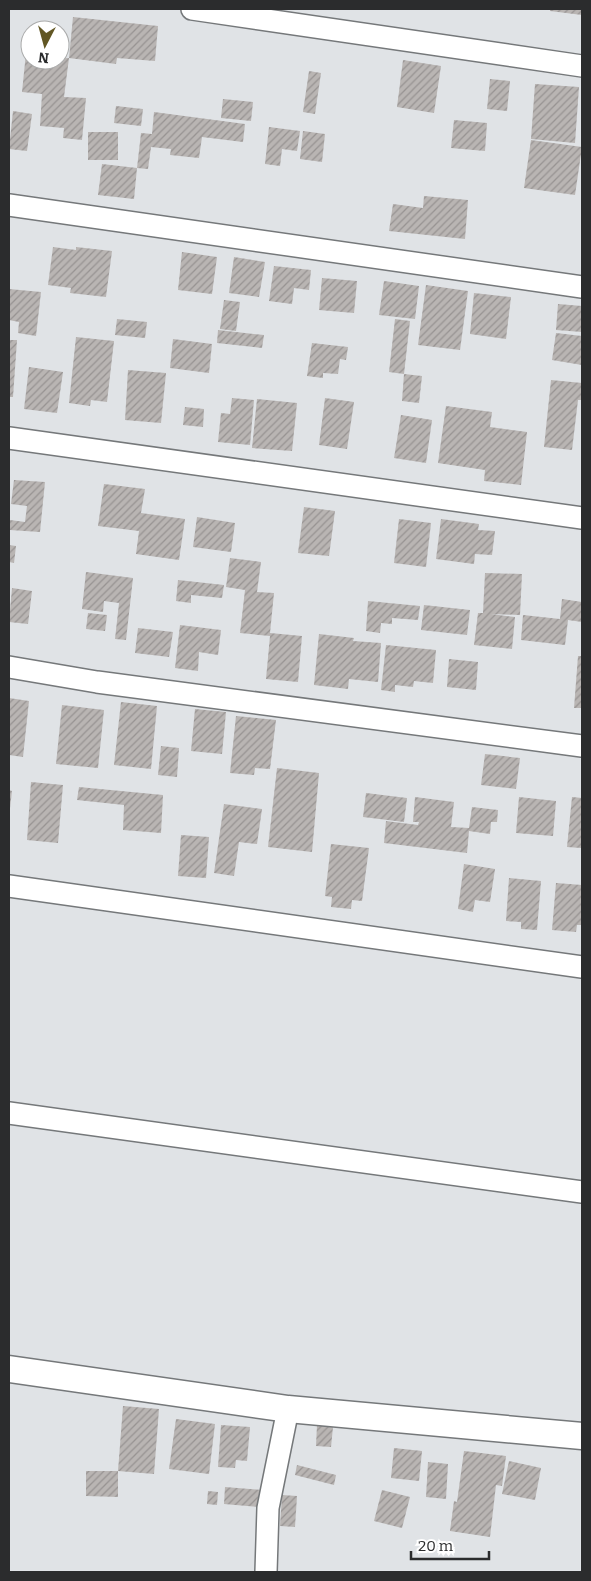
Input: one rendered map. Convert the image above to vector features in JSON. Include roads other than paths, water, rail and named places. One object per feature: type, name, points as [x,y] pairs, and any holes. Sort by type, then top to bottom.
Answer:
[{"type":"street","points":[[192,9],[582,66]]},
{"type":"street","points":[[9,205],[582,287]]},
{"type":"street","points":[[9,438],[582,518]]},
{"type":"street","points":[[9,667],[97,682],[582,746]]},
{"type":"street","points":[[9,886],[582,968]]},
{"type":"street","points":[[9,1113],[582,1192]]},
{"type":"street","points":[[9,1369],[288,1409],[582,1436]]},
{"type":"street","points":[[266,1572],[268,1508],[288,1409]]}]
